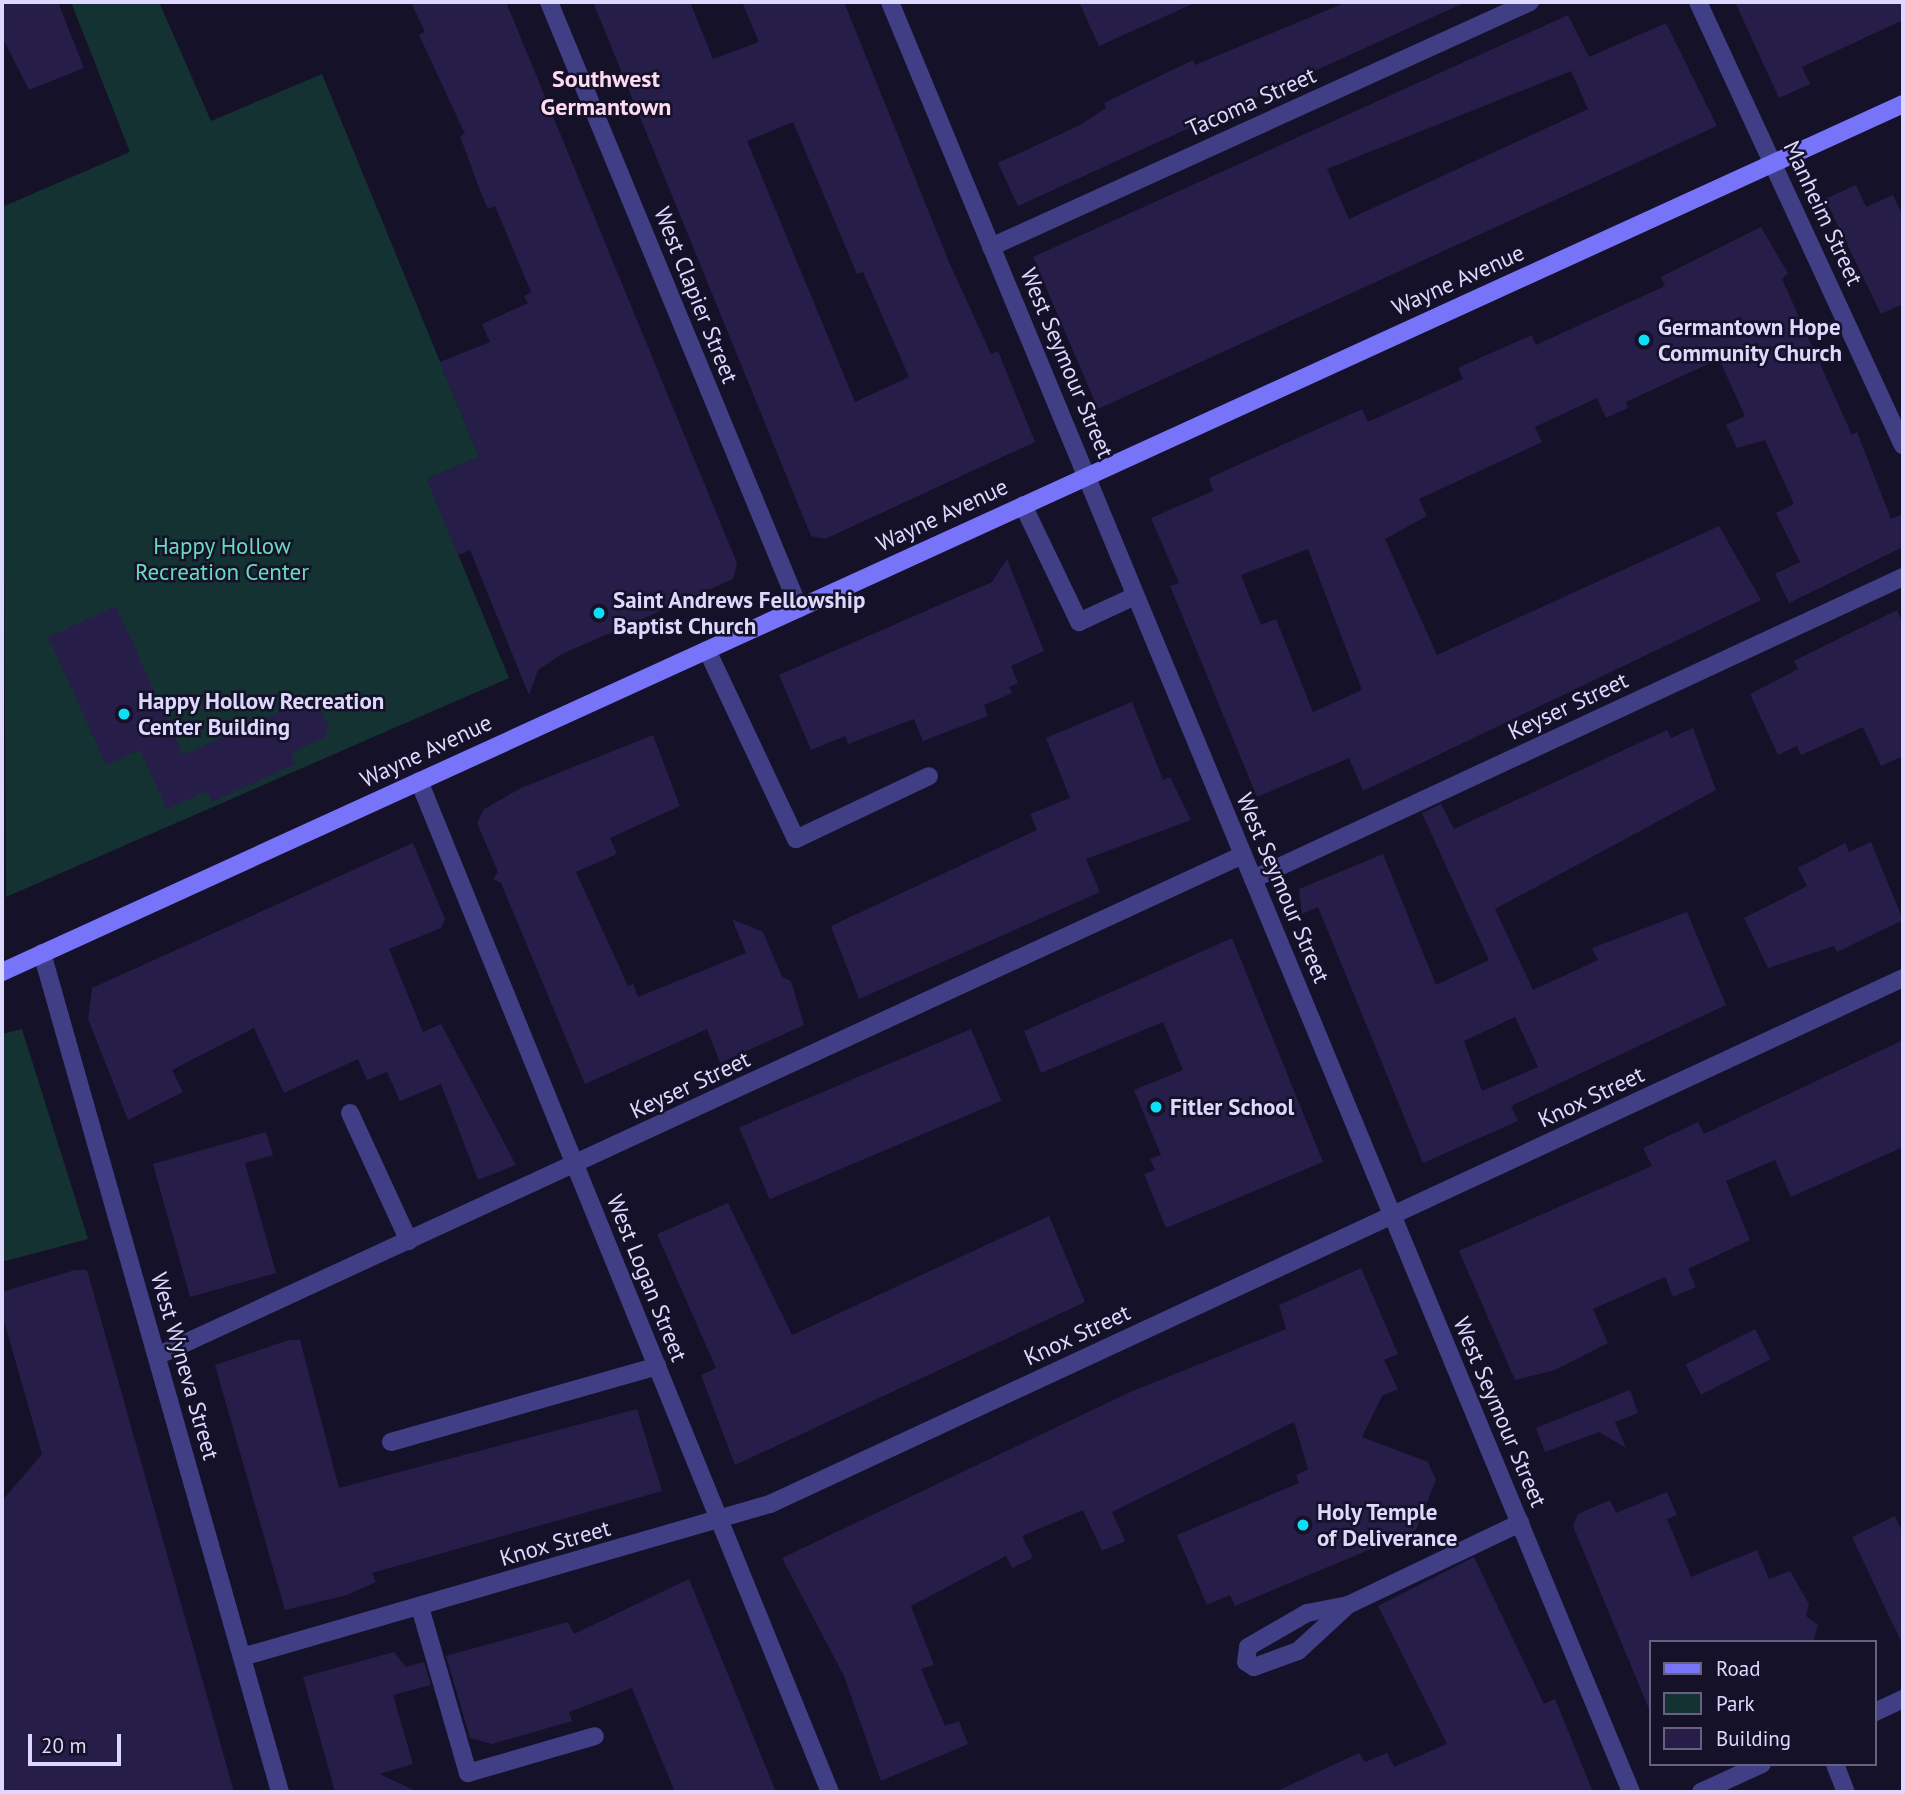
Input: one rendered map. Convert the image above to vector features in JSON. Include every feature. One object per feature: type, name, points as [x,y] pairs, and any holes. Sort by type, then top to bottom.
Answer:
[{"type":"main road","name":"Wayne Avenue","points":[[2,971],[1903,104]]},
{"type":"street","name":"West Clapier Street","points":[[549,2],[799,607]]},
{"type":"street","name":"West Seymour Street","points":[[890,2],[1631,1792]]},
{"type":"street","name":"Tacoma Street","points":[[992,247],[1530,2]]},
{"type":"street","name":"Manheim Street","points":[[1698,2],[1903,445]]},
{"type":"street","points":[[1023,505],[1079,622],[1135,596]]},
{"type":"street","name":"Keyser Street","points":[[1253,879],[1903,577]]},
{"type":"street","points":[[707,650],[796,839],[929,776]]},
{"type":"street","name":"West Logan Street","points":[[419,782],[830,1792]]},
{"type":"street","name":"Keyser Street","points":[[157,1356],[576,1166],[1243,855]]},
{"type":"street","name":"West Wyneva Street","points":[[42,953],[280,1792]]},
{"type":"street","name":"Knox Street","points":[[242,1657],[719,1522],[1392,1216],[1903,978]]},
{"type":"street","points":[[351,1113],[409,1241]]},
{"type":"street","points":[[391,1442],[657,1366]]},
{"type":"street","points":[[1348,1605],[1298,1651],[1254,1667],[1246,1662],[1248,1647],[1262,1636],[1307,1613],[1348,1605],[1520,1523]]},
{"type":"street","points":[[420,1607],[468,1773],[595,1736]]},
{"type":"street","points":[[1877,1711],[1903,1699]]},
{"type":"street","points":[[1701,1792],[1758,1766]]},
{"type":"street","points":[[1836,1766],[1846,1792]]},
{"type":"green space","name":"Happy Hollow Recreation Center","points":[[71,2],[159,2],[211,121],[322,74],[479,457],[427,479],[509,678],[6,897],[2,207],[130,152]]},
{"type":"green space","points":[[22,1029],[88,1239],[2,1262],[2,1034]]},
{"type":"building","points":[[2,2],[58,2],[84,68],[29,90],[2,37]]},
{"type":"building","points":[[411,2],[506,2],[737,563],[733,579],[562,654],[538,670],[529,695],[470,550],[458,555],[427,479],[479,457],[440,362],[490,342],[482,324],[528,303],[524,296],[531,292],[495,206],[488,209],[481,193],[460,136],[465,134],[419,35],[425,32]]},
{"type":"building","points":[[593,2],[690,2],[713,59],[759,42],[742,2],[844,2],[949,262],[991,354],[998,351],[1035,442],[825,539],[811,536]],"holes":[[[793,122],[857,274],[863,272],[909,377],[855,402],[747,141]]]},
{"type":"building","points":[[1079,2],[1197,2],[1099,46]]},
{"type":"building","points":[[1347,2],[1466,2],[1018,206],[998,163],[1080,125],[1106,108],[1104,103],[1193,60],[1195,65]]},
{"type":"building","points":[[1735,2],[1903,2],[1903,20],[1802,67],[1810,84],[1779,98]]},
{"type":"building","points":[[1568,15],[1589,57],[1666,23],[1717,126],[1098,409],[1033,257]],"holes":[[[1571,71],[1588,109],[1349,219],[1327,169]]]},
{"type":"building","points":[[1856,185],[1866,207],[1893,195],[1903,217],[1903,304],[1881,314],[1825,199]]},
{"type":"building","points":[[1761,227],[1788,273],[1782,279],[1852,435],[1857,432],[1891,519],[1903,514],[1903,547],[1789,603],[1775,574],[1800,562],[1776,513],[1794,504],[1765,440],[1737,448],[1726,425],[1745,416],[1719,359],[1626,402],[1628,408],[1606,418],[1597,398],[1535,427],[1542,442],[1419,499],[1427,516],[1385,539],[1437,655],[1719,526],[1761,600],[1363,791],[1349,758],[1257,797],[1170,586],[1179,583],[1151,518],[1213,491],[1209,478],[1362,409],[1368,422],[1463,379],[1458,368],[1484,356],[1532,335],[1536,345],[1665,286],[1661,277]],"holes":[[[1308,549],[1362,690],[1313,712],[1276,619],[1261,625],[1241,575]]]},
{"type":"building","points":[[1007,559],[1044,651],[1011,666],[1018,683],[1009,687],[1012,693],[984,705],[988,716],[923,741],[914,719],[848,744],[845,736],[811,750],[779,675],[992,582]]},
{"type":"building","name":"Happy Hollow Recreation Center Building","points":[[116,606],[183,755],[314,696],[329,727],[325,737],[291,753],[296,764],[212,802],[207,791],[167,809],[140,750],[106,765],[48,637]]},
{"type":"building","points":[[1897,610],[1903,623],[1903,756],[1881,766],[1863,727],[1801,755],[1797,746],[1778,755],[1750,694],[1798,669],[1794,661]]},
{"type":"building","points":[[1132,702],[1163,780],[1170,777],[1191,820],[1086,859],[1100,892],[859,999],[831,926],[1037,830],[1030,814],[1070,798],[1046,738]]},
{"type":"building","points":[[1693,728],[1716,790],[1495,909],[1533,990],[1598,960],[1592,948],[1687,912],[1726,1005],[1511,1106],[1518,1121],[1423,1163],[1318,907],[1302,914],[1299,889],[1383,854],[1436,985],[1489,960],[1422,813],[1441,804],[1454,829],[1667,730],[1671,738]],"holes":[[[1515,1017],[1538,1067],[1482,1091],[1464,1041]]]},
{"type":"building","points":[[653,735],[680,806],[610,838],[617,854],[576,872],[628,986],[633,984],[638,997],[746,953],[732,919],[763,932],[782,977],[791,981],[804,1025],[720,1063],[707,1029],[585,1084],[501,883],[493,879],[498,872],[477,823],[484,809],[521,788]]},
{"type":"building","points":[[1871,842],[1903,920],[1837,952],[1834,946],[1768,968],[1744,918],[1807,886],[1798,868],[1845,843],[1849,852]]},
{"type":"building","points":[[413,843],[445,919],[441,928],[389,949],[423,1032],[441,1024],[516,1165],[478,1180],[441,1084],[400,1101],[387,1072],[367,1080],[358,1059],[284,1093],[254,1028],[172,1070],[183,1092],[128,1120],[88,1019],[92,988]]},
{"type":"building","points":[[1232,938],[1323,1162],[1166,1228],[1144,1174],[1155,1170],[1150,1159],[1161,1155],[1134,1090],[1183,1070],[1163,1022],[1041,1073],[1024,1031]]},
{"type":"building","points":[[971,1029],[1001,1101],[770,1199],[739,1127]]},
{"type":"building","points":[[1903,1040],[1903,1147],[1791,1197],[1775,1160],[1726,1181],[1750,1240],[1688,1269],[1696,1287],[1673,1297],[1665,1277],[1593,1309],[1608,1343],[1555,1370],[1515,1380],[1459,1251],[1652,1166],[1643,1148],[1698,1122],[1704,1134]]},
{"type":"building","points":[[266,1132],[273,1155],[245,1163],[276,1273],[190,1297],[153,1164]]},
{"type":"building","points":[[728,1203],[792,1335],[1049,1216],[1085,1302],[735,1465],[701,1375],[716,1368],[657,1234]]},
{"type":"building","points":[[1361,1268],[1398,1354],[1384,1360],[1398,1389],[1382,1396],[1362,1437],[1428,1462],[1436,1480],[1416,1530],[1235,1606],[1230,1595],[1207,1605],[1177,1535],[1299,1483],[1296,1475],[1308,1469],[1294,1422],[1112,1512],[1125,1541],[1102,1551],[1083,1510],[1022,1536],[1033,1558],[1012,1568],[1006,1556],[911,1606],[934,1665],[921,1669],[945,1726],[959,1721],[968,1744],[881,1781],[844,1676],[782,1558],[1128,1393],[1286,1329],[1279,1305]]},
{"type":"building","points":[[75,1270],[87,1270],[234,1792],[2,1792],[2,1501],[42,1454],[2,1314],[2,1292]]},
{"type":"building","points":[[1755,1329],[1770,1359],[1701,1395],[1686,1364]]},
{"type":"building","points":[[289,1340],[300,1340],[339,1488],[637,1409],[662,1491],[372,1573],[376,1582],[347,1595],[285,1610],[215,1365]]},
{"type":"building","points":[[1630,1390],[1638,1413],[1615,1422],[1626,1448],[1599,1432],[1545,1452],[1536,1428]]},
{"type":"building","points":[[1667,1492],[1677,1515],[1667,1519],[1691,1577],[1757,1550],[1769,1579],[1790,1571],[1809,1604],[1806,1616],[1818,1625],[1814,1640],[1650,1640],[1649,1709],[1573,1526],[1578,1514],[1610,1500],[1616,1513]]},
{"type":"building","points":[[1895,1516],[1903,1534],[1903,1646],[1852,1537]]},
{"type":"building","points":[[1474,1557],[1544,1704],[1555,1699],[1593,1792],[1275,1792],[1359,1753],[1365,1762],[1387,1753],[1394,1767],[1447,1744],[1378,1606]]},
{"type":"building","points":[[689,1579],[776,1792],[675,1792],[632,1688],[569,1712],[572,1721],[492,1744],[470,1738],[446,1656],[568,1622],[574,1634]]},
{"type":"building","points":[[394,1652],[406,1667],[424,1662],[431,1685],[393,1695],[413,1764],[379,1774],[418,1792],[335,1792],[303,1677]]},
{"type":"place","name":"Germantown Hope Community Church","points":[[1644,340]]},
{"type":"place","name":"Saint Andrews Fellowship Baptist Church","points":[[599,613]]},
{"type":"place","name":"Happy Hollow Recreation Center Building","points":[[124,714]]},
{"type":"place","name":"Fitler School","points":[[1156,1107]]},
{"type":"place","name":"Holy Temple of Deliverance","points":[[1303,1525]]},
{"type":"district","name":"Southwest Germantown","points":[[606,93]]}]
